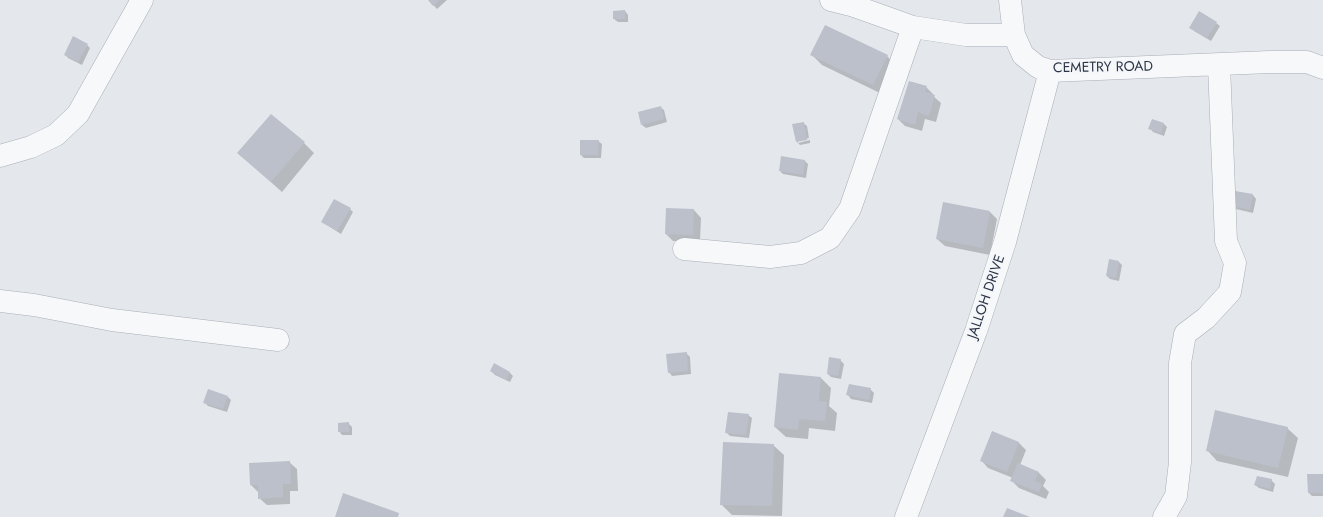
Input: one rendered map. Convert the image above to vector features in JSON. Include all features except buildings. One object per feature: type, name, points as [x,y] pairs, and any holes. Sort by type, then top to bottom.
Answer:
[{"type":"street","points":[[0,156],[31,147],[56,135],[78,114],[142,0]]},
{"type":"street","points":[[831,0],[851,5],[913,27],[966,35],[1014,35]]},
{"type":"street","name":"CEMETRY ROAD","points":[[1010,0],[1014,35],[1023,55],[1038,67],[1050,71],[1270,62],[1307,62],[1323,68]]},
{"type":"street","points":[[684,248],[770,257],[801,253],[830,238],[850,209],[913,27]]},
{"type":"street","points":[[1164,517],[1176,496],[1180,462],[1180,363],[1185,334],[1206,318],[1230,292],[1235,263],[1226,241],[1218,65]]},
{"type":"street","name":"JALLOH DRIVE","points":[[906,517],[976,331],[1005,242],[1050,71]]},
{"type":"street","points":[[0,301],[34,305],[112,320],[278,340]]}]
